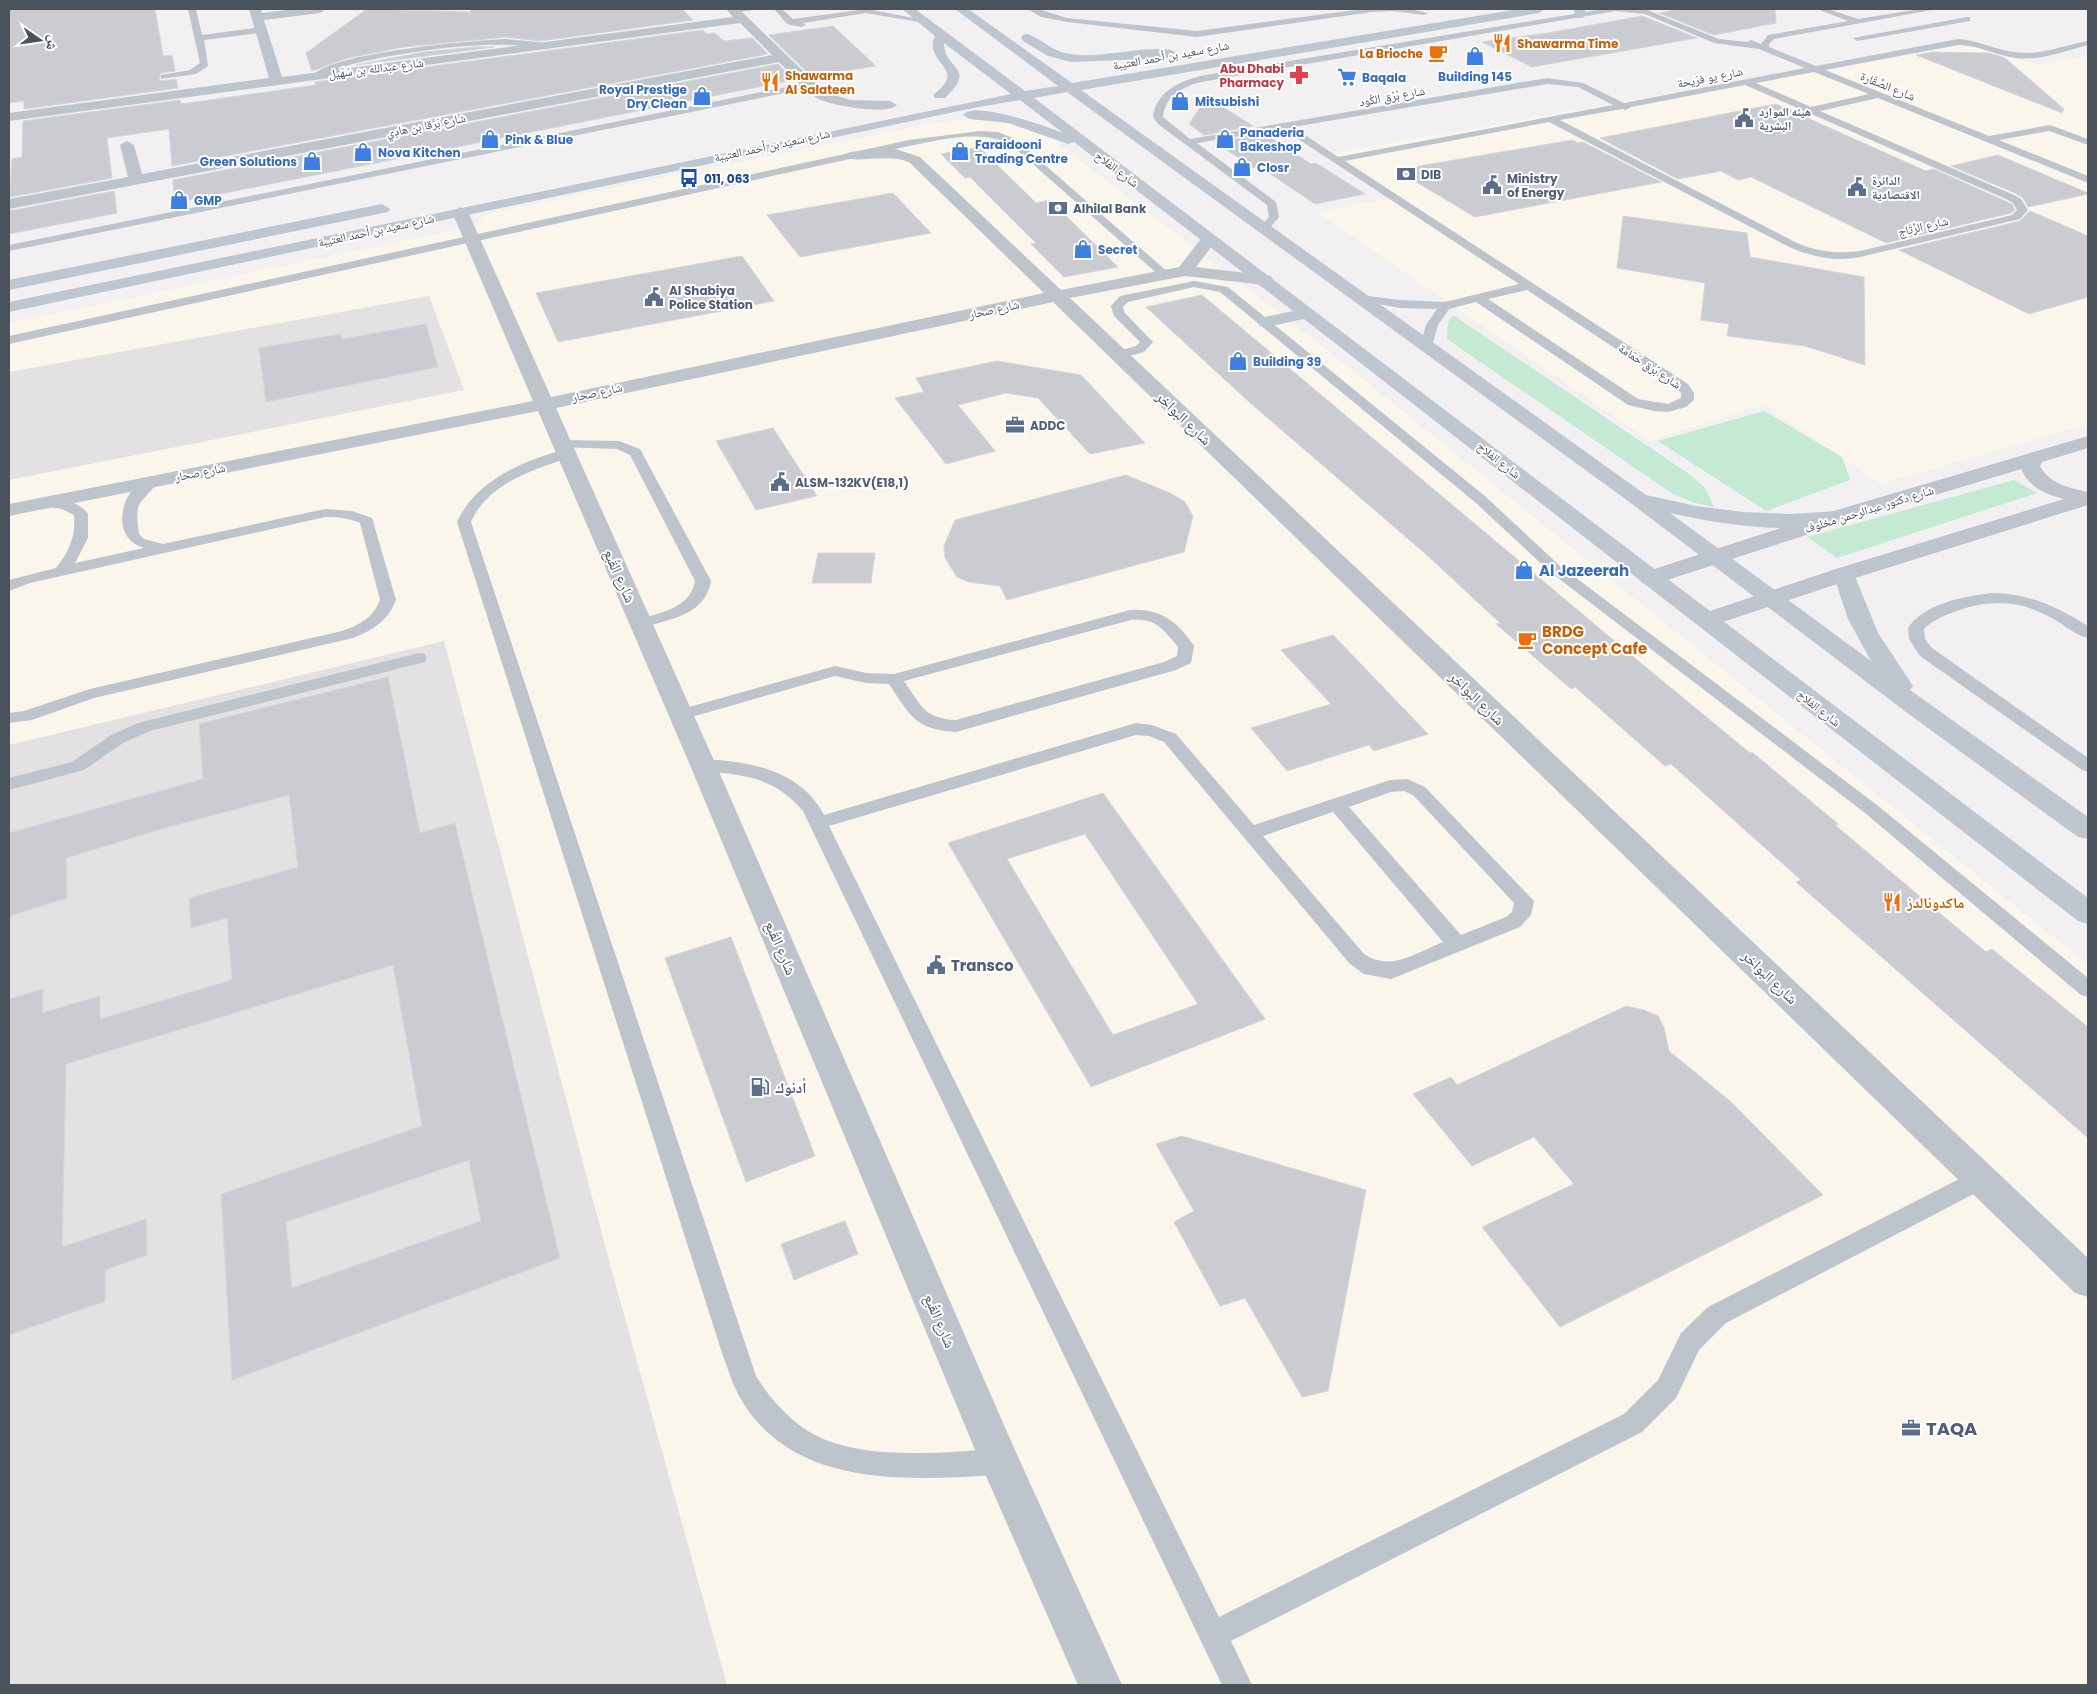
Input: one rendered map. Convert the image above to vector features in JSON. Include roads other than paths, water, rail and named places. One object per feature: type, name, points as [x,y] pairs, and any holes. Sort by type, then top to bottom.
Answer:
[{"type":"main road","name":"شارع الفلاح","points":[[908,9],[1265,280],[2088,913]]},
{"type":"main road","points":[[961,9],[1635,497],[1919,709],[2088,830]]},
{"type":"main road","name":"شارع سعيد بن أحمد العتيبة","points":[[9,308],[867,125],[1022,95],[1539,9]]},
{"type":"main road","points":[[1326,29],[1429,13]]},
{"type":"main road","name":"شارع سعيد بن أحمد العتيبة","points":[[988,27],[1017,34],[1032,40],[1051,53],[1068,57],[1100,58],[1144,53],[1177,53],[988,86]]},
{"type":"main road","points":[[940,95],[951,86],[955,77],[953,69],[937,50],[938,39],[942,35]]},
{"type":"main road","points":[[1119,94],[1129,81],[1137,76]]},
{"type":"main road","points":[[924,98],[963,90]]},
{"type":"main road","name":"شارع سعيد بن أحمد العتيبة","points":[[841,115],[907,102]]},
{"type":"main road","points":[[1122,109],[1136,124],[1136,136]]},
{"type":"main road","points":[[867,125],[899,126],[961,116],[993,116],[1017,121],[1055,137],[1083,143]]},
{"type":"main road","name":"شارع سعيد بن أحمد العتيبة","points":[[9,285],[400,205]]},
{"type":"main road","points":[[1266,322],[1307,313]]},
{"type":"main road","points":[[1635,497],[1682,510],[1731,518],[1787,521],[1838,517]]},
{"type":"main road","points":[[1844,574],[1852,601],[1878,653],[1919,709]]},
{"type":"street","points":[[276,80],[256,13],[320,9]]},
{"type":"street","points":[[737,13],[820,95],[832,100],[869,106],[890,105]]},
{"type":"street","name":"شارع عبدالله بن سُهَيل","points":[[9,117],[276,80],[548,46],[737,13]]},
{"type":"street","name":"شارع بَرقا بن هادِي","points":[[9,204],[783,57]]},
{"type":"street","points":[[127,145],[136,180]]},
{"type":"street","name":"شارع البواخر","points":[[850,156],[890,152],[911,157],[2088,1281]]},
{"type":"street","name":"شارع القُبع","points":[[460,212],[703,765],[1000,1462],[1100,1685]]},
{"type":"street","points":[[1185,271],[1210,238]]},
{"type":"street","name":"شارع صحار","points":[[9,510],[545,404],[1056,296],[1185,271],[1265,280]]},
{"type":"street","name":"شارع دكتور عبدالرحمن مخلوف","points":[[1650,578],[1838,517],[2088,442]]},
{"type":"street","points":[[2036,457],[2031,461],[2030,466],[2037,479],[2057,490],[2088,498]]},
{"type":"street","points":[[1706,620],[1844,574],[2088,498]]},
{"type":"lane","points":[[164,77],[193,72],[205,64],[192,9]]},
{"type":"lane","points":[[737,13],[754,9]]},
{"type":"lane","points":[[778,9],[790,22],[804,24]]},
{"type":"lane","points":[[815,9],[824,16]]},
{"type":"lane","points":[[1032,9],[1044,15],[1067,20],[1197,34],[1371,9],[1429,13]]},
{"type":"lane","points":[[1263,229],[1274,217],[1272,204],[1167,128],[1158,117],[1160,105],[1181,84],[1579,12],[1616,9],[1640,10],[1717,42],[1764,48],[1771,37],[1933,9]]},
{"type":"lane","points":[[1822,9],[1858,22]]},
{"type":"lane","points":[[790,22],[863,12],[925,21]]},
{"type":"lane","points":[[1857,38],[1968,21],[1868,43]]},
{"type":"lane","points":[[199,38],[261,30]]},
{"type":"lane","name":"شارع الصَّقّارة","points":[[1725,32],[2088,180]]},
{"type":"lane","name":"شارع يو فرَيحة","points":[[1336,160],[1958,42],[1978,44],[2006,53],[2023,55],[2088,44]]},
{"type":"lane","name":"شارع بُرْق الكُود","points":[[1188,142],[1547,82],[1580,86],[1626,106]]},
{"type":"lane","name":"شارع الرِّتَاج","points":[[1552,120],[1793,245],[1814,253],[1839,256],[1860,254],[2016,216],[2023,210],[2017,201],[2010,197],[1748,83]]},
{"type":"lane","points":[[9,248],[811,85]]},
{"type":"lane","points":[[1811,110],[1878,95]]},
{"type":"lane","name":"شارع بُرق حَمَامة","points":[[1285,126],[1683,387],[1688,393],[1687,400],[1682,404],[1659,408],[1633,402],[1478,298]]},
{"type":"lane","points":[[1989,139],[2050,128],[2088,142]]},
{"type":"lane","points":[[9,340],[850,156],[968,132],[990,132],[1007,137],[1165,275]]},
{"type":"lane","points":[[1118,355],[1140,349],[1146,342],[1116,310],[1119,302],[1130,297],[1194,284],[1224,289],[1481,500],[1554,568],[1863,803],[2088,989]]},
{"type":"lane","points":[[1356,296],[1400,304],[1445,306],[1527,286]]},
{"type":"lane","points":[[1426,346],[1432,325],[1445,306]]},
{"type":"lane","points":[[641,623],[681,610],[692,604],[703,589],[703,581],[634,452],[619,445],[565,449],[492,486],[468,509],[464,522],[731,1343],[747,1384],[767,1412],[793,1436],[825,1453],[861,1463],[899,1466],[1000,1462]]},
{"type":"lane","points":[[151,482],[142,490],[130,506],[132,535],[139,542],[164,549]]},
{"type":"lane","points":[[48,503],[64,504],[75,508],[81,514],[82,536],[80,544],[72,558],[61,571]]},
{"type":"lane","points":[[9,586],[25,579],[325,513],[357,515],[367,522],[371,530],[388,600],[386,610],[377,620],[347,635],[90,694],[26,716],[9,718]]},
{"type":"lane","points":[[2088,633],[2048,609],[2032,602],[1997,596],[1982,597],[1952,607],[1923,619],[1916,628],[1917,639],[1926,652],[2088,766]]},
{"type":"lane","points":[[681,715],[835,671],[866,678],[894,679],[1130,614],[1148,613],[1162,618],[1186,646],[1186,659],[1170,666],[956,726],[936,725],[919,715],[894,679]]},
{"type":"lane","points":[[9,784],[78,766],[93,758],[117,739],[144,727],[420,658]]},
{"type":"lane","points":[[818,823],[1136,729],[1152,731],[1170,738],[1251,834],[1357,959],[1372,969],[1391,971],[1513,922],[1522,915],[1524,901],[1420,791],[1407,785],[1390,786],[1251,834]]},
{"type":"lane","points":[[703,765],[754,771],[773,776],[789,785],[802,796],[818,823],[1237,1685]]},
{"type":"lane","points":[[1336,804],[1457,944]]},
{"type":"lane","points":[[1213,1635],[1634,1422],[1651,1407],[1666,1389],[1678,1369],[1687,1347],[1700,1329],[1718,1316],[1981,1179]]},
{"type":"place","name":"Shawarma Time","points":[[1502,43]]},
{"type":"place","name":"La Brioche","points":[[1438,53]]},
{"type":"place","name":"Building 145","points":[[1475,56]]},
{"type":"place","name":"Abu Dhabi Pharmacy","points":[[1299,75]]},
{"type":"place","name":"Baqala","points":[[1347,77]]},
{"type":"place","name":"Shawarma Al Salateen","points":[[770,82]]},
{"type":"place","name":"Royal Prestige Dry Clean","points":[[702,96]]},
{"type":"place","name":"Mitsubishi","points":[[1180,101]]},
{"type":"place","name":"هيئه الموارد البشرية","points":[[1744,118]]},
{"type":"place","name":"Pink & Blue","points":[[490,139]]},
{"type":"place","name":"Panaderia Bakeshop","points":[[1225,139]]},
{"type":"place","name":"Faraidooni Trading Centre","points":[[960,151]]},
{"type":"place","name":"Nova Kitchen","points":[[363,152]]},
{"type":"place","name":"Green Solutions","points":[[312,161]]},
{"type":"place","name":"Closr","points":[[1242,167]]},
{"type":"place","name":"DIB","points":[[1406,174]]},
{"type":"place","name":"011, 063","points":[[689,178]]},
{"type":"place","name":"Ministry of Energy","points":[[1492,185]]},
{"type":"place","name":"الدائرة الاقتصادية","points":[[1857,187]]},
{"type":"place","name":"GMP","points":[[179,200]]},
{"type":"place","name":"Alhilal Bank","points":[[1058,208]]},
{"type":"place","name":"Secret","points":[[1083,249]]},
{"type":"place","name":"Al Shabiya Police Station","points":[[654,297]]},
{"type":"place","name":"Building 39","points":[[1238,361]]},
{"type":"place","name":"ADDC","points":[[1015,425]]},
{"type":"place","name":"ALSM-132KV(E18,1)","points":[[780,482]]},
{"type":"place","name":"Al Jazeerah","points":[[1524,570]]},
{"type":"place","name":"BRDG Concept Cafe","points":[[1527,640]]},
{"type":"place","name":"ماكدونالدز","points":[[1892,902]]},
{"type":"place","name":"Transco","points":[[936,965]]},
{"type":"place","name":"أدنوك","points":[[760,1087]]},
{"type":"place","name":"TAQA","points":[[1911,1428]]}]
